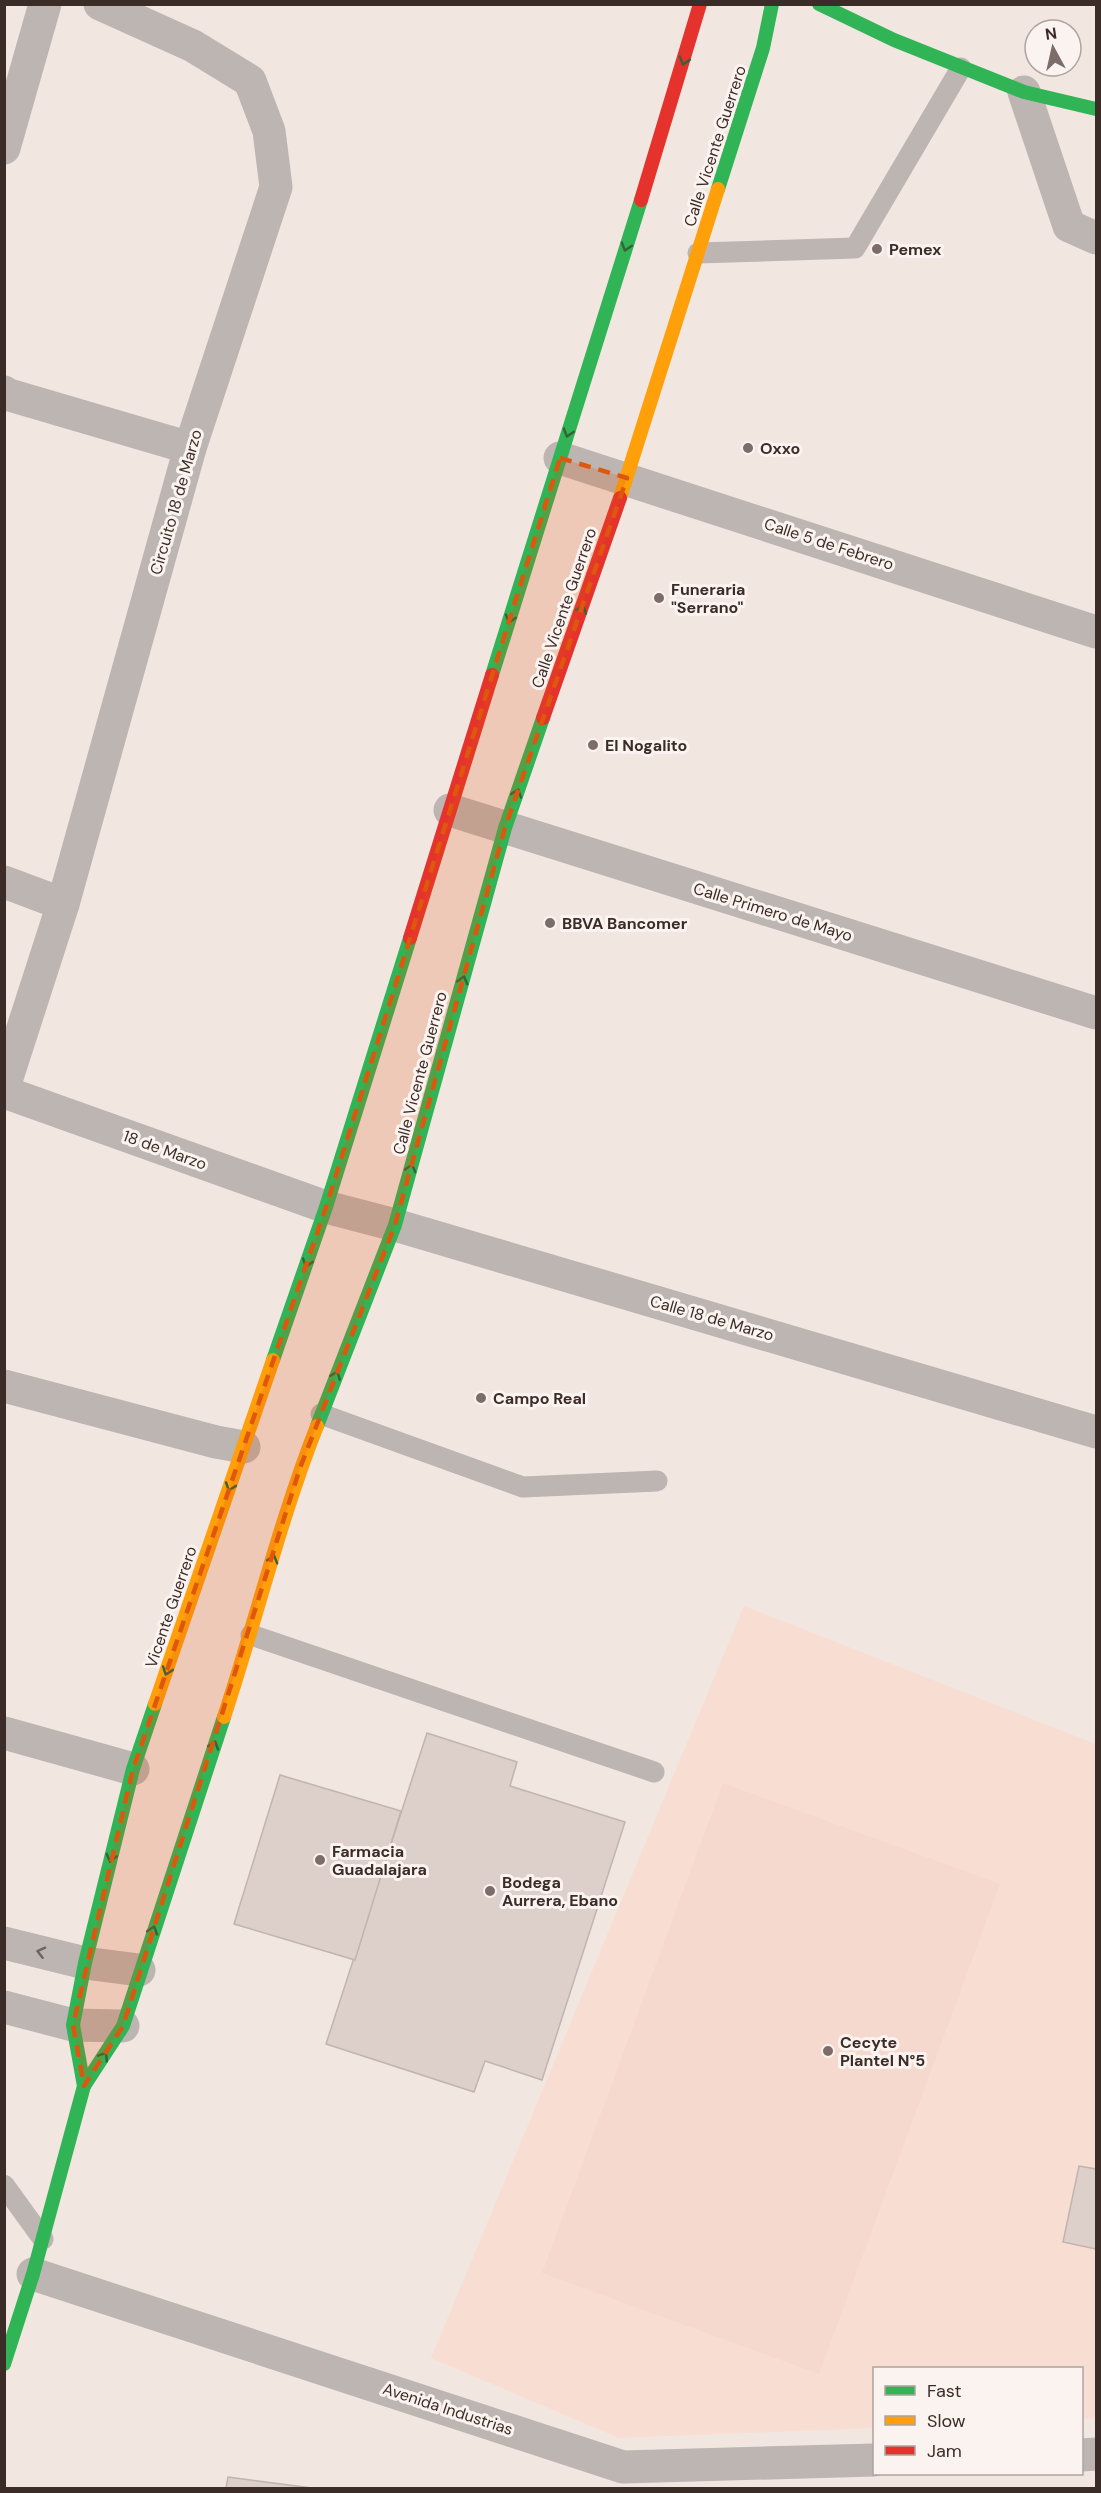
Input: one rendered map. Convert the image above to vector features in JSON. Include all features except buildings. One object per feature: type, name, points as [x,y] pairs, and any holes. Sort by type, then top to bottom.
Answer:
[{"type":"main road","points":[[326,1207],[700,4]]},
{"type":"main road","name":"Calle Vicente Guerrero","points":[[395,1224],[505,828],[627,478],[763,48],[772,4]]},
{"type":"main road","points":[[819,4],[961,68],[1024,92],[1096,109]]},
{"type":"main road","name":"Vicente Guerrero","points":[[73,2025],[85,1963],[133,1769],[326,1207]]},
{"type":"main road","points":[[4,2364],[43,2240],[84,2086],[123,2026],[251,1635],[300,1468],[395,1224]]},
{"type":"main road","points":[[73,2025],[84,2086]]},
{"type":"street","points":[[4,148],[45,4]]},
{"type":"street","name":"Circuito 18 de Marzo","points":[[4,1086],[63,904],[190,448],[276,187],[269,131],[250,81],[193,46],[100,4]]},
{"type":"street","points":[[1024,92],[1069,225],[1096,238]]},
{"type":"street","points":[[4,392],[190,448]]},
{"type":"street","name":"Calle 5 de Febrero","points":[[560,458],[1096,632]]},
{"type":"street","name":"Calle Primero de Mayo","points":[[450,810],[1096,1012]]},
{"type":"street","points":[[4,882],[63,904]]},
{"type":"street","name":"18 de Marzo","points":[[4,1092],[326,1207]]},
{"type":"street","name":"Calle 18 de Marzo","points":[[326,1207],[395,1224],[1096,1432]]},
{"type":"street","points":[[4,1386],[216,1442],[244,1447]]},
{"type":"street","points":[[4,1733],[133,1769]]},
{"type":"street","points":[[4,1943],[85,1963],[140,1970]]},
{"type":"street","points":[[4,2007],[73,2025],[123,2026]]},
{"type":"street","name":"Avenida Industrias","points":[[33,2274],[624,2467],[873,2460]]},
{"type":"lane","points":[[698,253],[855,248],[961,68]]},
{"type":"lane","points":[[321,1414],[523,1487],[657,1481]]},
{"type":"lane","points":[[251,1635],[654,1772]]},
{"type":"lane","points":[[4,2185],[43,2240]]},
{"type":"highlighted area","points":[[560,458],[627,478],[505,828],[395,1225],[300,1468],[123,2026],[84,2086],[73,2025],[133,1769],[326,1207]]},
{"type":"shaded area","name":"Cecyte Plantel N°5","points":[[744,1606],[1096,1744],[1096,2418],[1083,2419],[1083,2367],[873,2367],[873,2428],[619,2438],[431,2358]]},
{"type":"shaded area","points":[[723,1783],[1000,1884],[819,2374],[542,2273]]},
{"type":"traffic: fast","points":[[718,189],[763,48],[772,4]]},
{"type":"traffic: fast","points":[[819,4],[894,40],[1024,92],[1096,109]]},
{"type":"traffic: fast","points":[[492,675],[641,200]]},
{"type":"traffic: fast","points":[[317,1426],[395,1225],[505,828],[543,718]]},
{"type":"traffic: fast","points":[[273,1360],[326,1207],[410,938]]},
{"type":"traffic: fast","points":[[84,2086],[73,2025],[85,1963],[133,1769],[155,1704]]},
{"type":"traffic: fast","points":[[4,2364],[33,2274],[84,2086],[123,2026],[224,1717]]},
{"type":"traffic: slow","points":[[620,498],[718,189]]},
{"type":"traffic: slow","points":[[155,1704],[273,1360]]},
{"type":"traffic: slow","points":[[224,1717],[291,1497],[317,1426]]},
{"type":"traffic: jam","points":[[641,200],[700,4]]},
{"type":"traffic: jam","points":[[543,718],[620,498]]},
{"type":"traffic: jam","points":[[410,938],[492,675]]},
{"type":"place","name":"Pemex","points":[[877,249]]},
{"type":"place","name":"Oxxo","points":[[748,448]]},
{"type":"place","name":"Funeraria \"Serrano\"","points":[[659,598]]},
{"type":"place","name":"El Nogalito","points":[[593,745]]},
{"type":"place","name":"BBVA Bancomer","points":[[550,923]]},
{"type":"place","name":"Campo Real","points":[[481,1398]]},
{"type":"place","name":"Farmacia Guadalajara","points":[[320,1860]]},
{"type":"place","name":"Bodega Aurrera, Ebano","points":[[490,1891]]},
{"type":"place","name":"Cecyte Plantel N°5","points":[[828,2051]]}]
